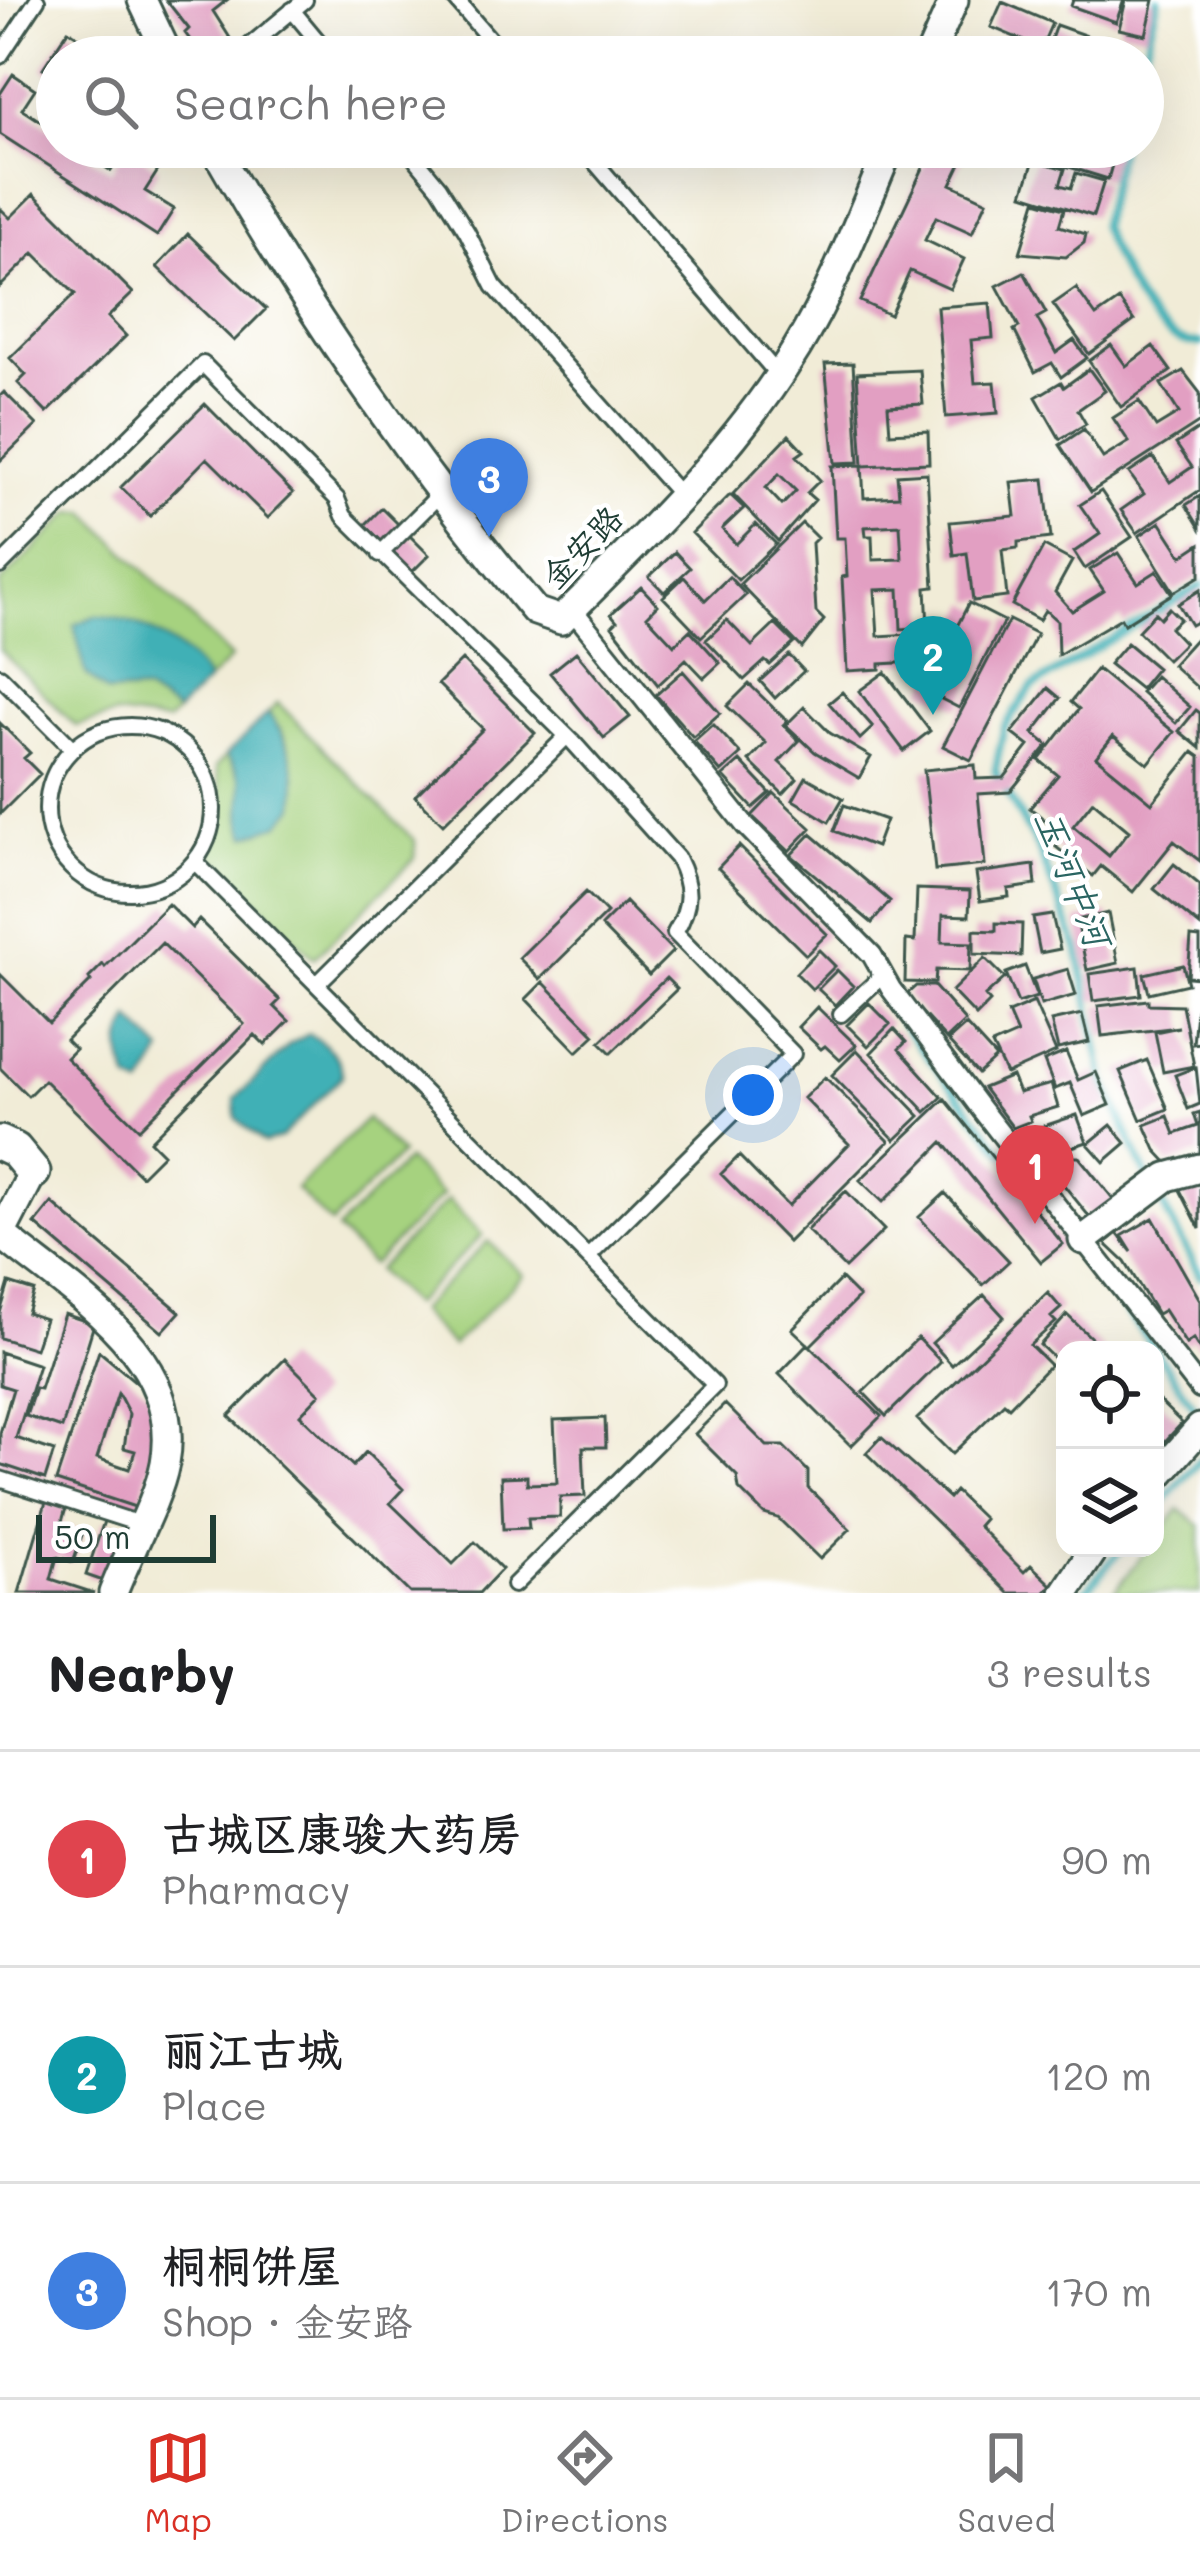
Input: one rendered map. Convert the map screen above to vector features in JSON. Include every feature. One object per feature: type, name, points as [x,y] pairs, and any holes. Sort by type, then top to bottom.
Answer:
[{"type":"street","points":[[142,0],[159,36]]},
{"type":"street","points":[[938,36],[954,0]]},
{"type":"street","name":"金安路","points":[[226,168],[302,296],[441,494],[536,610],[561,620],[718,457],[778,376],[832,282],[881,168]]},
{"type":"street","points":[[572,609],[745,825],[872,955],[1200,1389]]},
{"type":"street","points":[[0,1143],[15,1150],[33,1172],[0,1235],[105,1320],[141,1356],[164,1407],[164,1468],[112,1593]]},
{"type":"street","points":[[1084,1240],[1140,1193],[1167,1177],[1200,1168]]},
{"type":"street","points":[[1164,1469],[1200,1428]]},
{"type":"street","points":[[1065,1593],[1089,1557]]},
{"type":"lane","points":[[0,56],[37,0]]},
{"type":"lane","points":[[456,0],[487,36]]},
{"type":"lane","points":[[261,36],[299,5],[318,36]]},
{"type":"lane","points":[[422,168],[458,217],[494,286],[682,497]]},
{"type":"lane","points":[[600,168],[778,376]]},
{"type":"lane","points":[[0,566],[203,364],[337,499],[344,517],[380,554],[567,736],[677,858],[689,895],[675,933],[793,1054],[588,1257]]},
{"type":"lane","points":[[380,554],[441,494]]},
{"type":"lane","points":[[0,676],[72,748]]},
{"type":"lane","points":[[128,725],[147,727],[181,743],[195,757],[211,790],[211,828],[195,862],[165,885],[134,892],[102,888],[74,871],[55,846],[46,803],[54,774],[72,748],[92,734],[128,725]]},
{"type":"lane","points":[[317,985],[567,736]]},
{"type":"lane","points":[[195,862],[716,1384],[514,1585]]},
{"type":"lane","points":[[841,1014],[884,975]]},
{"type":"lane","points":[[0,1479],[140,1524]]},
{"type":"green space","points":[[72,512],[86,512],[231,658],[208,681],[188,657],[107,693],[144,691],[177,712],[167,722],[116,715],[76,726],[0,650],[0,583]]},
{"type":"green space","points":[[278,703],[415,841],[415,858],[314,958],[210,854],[224,816],[216,767],[226,755],[243,783],[241,820],[260,832],[275,815],[290,764],[288,745],[268,713]]},
{"type":"green space","points":[[367,1119],[401,1154],[331,1224],[296,1189]]},
{"type":"green space","points":[[407,1160],[442,1195],[372,1265],[337,1230]]},
{"type":"green space","points":[[448,1200],[482,1235],[412,1305],[377,1270]]},
{"type":"green space","points":[[488,1241],[523,1275],[452,1346],[418,1311]]},
{"type":"green space","points":[[1179,1509],[1200,1526],[1200,1593],[1113,1593],[1141,1557],[1164,1557],[1164,1528]]},
{"type":"water","points":[[95,616],[126,621],[159,635],[187,656],[208,681],[177,712],[144,691],[107,693],[86,674],[74,625]]},
{"type":"water","points":[[268,713],[291,757],[295,807],[280,824],[247,836],[240,779],[226,755]]},
{"type":"water","points":[[131,1019],[163,1052],[142,1087],[130,1081],[122,1057],[123,1035]]},
{"type":"water","points":[[309,1034],[336,1057],[342,1076],[281,1138],[264,1143],[236,1118],[235,1099],[290,1044]]},
{"type":"building","points":[[166,0],[227,0],[213,11],[229,36],[187,36],[189,29]]},
{"type":"building","points":[[1073,0],[1124,0],[1116,22],[1071,6]]},
{"type":"building","points":[[1126,0],[1154,0],[1146,35],[1119,29]]},
{"type":"building","points":[[1002,2],[1052,23],[1046,36],[1012,36],[991,27]]},
{"type":"building","points":[[1056,25],[1087,36],[1052,36]]},
{"type":"building","points":[[13,74],[35,89],[22,109],[36,118],[36,157],[0,134],[0,94]]},
{"type":"building","points":[[52,168],[158,168],[145,191],[174,209],[157,236]]},
{"type":"building","points":[[923,168],[959,168],[951,184],[987,201],[972,233],[936,217],[925,240],[964,259],[950,289],[910,271],[890,315],[860,301]]},
{"type":"building","points":[[1031,168],[1065,169],[1060,185],[1071,188],[1076,173],[1104,181],[1093,216],[1023,194]]},
{"type":"building","points":[[1072,168],[1111,168],[1108,179]]},
{"type":"building","points":[[34,194],[133,293],[108,317],[126,336],[47,413],[18,383],[26,375],[10,358],[75,294],[34,253],[0,287],[0,208],[10,218]]},
{"type":"building","points":[[1036,201],[1064,209],[1059,226],[1086,234],[1084,243],[1066,257],[1020,253]]},
{"type":"building","points":[[188,234],[266,309],[234,341],[157,267]]},
{"type":"building","points":[[1024,272],[1046,313],[1037,318],[1056,353],[1074,340],[1087,358],[1061,377],[1052,363],[1035,372],[997,286]]},
{"type":"building","points":[[1076,288],[1096,316],[1119,300],[1134,321],[1089,354],[1053,304]]},
{"type":"building","points":[[990,303],[993,338],[971,340],[975,383],[995,382],[998,413],[946,417],[937,307]]},
{"type":"building","points":[[1111,345],[1126,366],[1153,346],[1171,371],[1121,407],[1089,361]]},
{"type":"building","points":[[853,363],[859,462],[835,463],[825,364]]},
{"type":"building","points":[[1089,369],[1105,391],[1078,410],[1086,424],[1060,439],[1036,397],[1061,382],[1064,387]]},
{"type":"building","points":[[920,370],[923,404],[888,406],[890,433],[928,431],[929,463],[863,466],[857,373]]},
{"type":"building","points":[[1183,371],[1200,393],[1200,422],[1091,492],[1060,445],[1084,429],[1103,458],[1129,442],[1113,418],[1139,401],[1156,427],[1179,413],[1161,384]]},
{"type":"building","points":[[4,392],[37,425],[0,461],[0,396]]},
{"type":"building","points":[[205,404],[293,493],[268,518],[207,458],[150,516],[121,487]]},
{"type":"building","points":[[1200,428],[1200,490],[1137,533],[1121,510],[1144,494],[1129,473],[1153,457],[1170,482],[1192,467],[1176,444]]},
{"type":"building","points":[[789,435],[804,451],[797,456],[820,480],[807,493],[815,500],[778,541],[733,494]],"holes":[[[779,474],[796,491],[782,505],[766,488]]]},
{"type":"building","points":[[862,465],[864,498],[899,496],[897,475],[927,473],[934,587],[926,588],[928,627],[901,629],[899,589],[875,590],[878,636],[930,633],[932,661],[847,671],[845,538],[836,538],[832,466]],"holes":[[[900,525],[902,559],[873,560],[872,536],[866,536],[865,527]]]},
{"type":"building","points":[[1044,479],[1051,538],[1018,542],[1018,548],[1002,550],[1007,597],[973,601],[967,553],[954,555],[950,522],[1015,516],[1011,482]]},
{"type":"building","points":[[1101,491],[1132,537],[1085,569],[1074,552],[1100,534],[1080,505]]},
{"type":"building","points":[[730,495],[744,508],[722,529],[736,544],[756,524],[776,544],[738,580],[692,533]]},
{"type":"building","points":[[1200,496],[1200,528],[1186,505]]},
{"type":"building","points":[[382,508],[429,555],[412,572],[365,525]]},
{"type":"building","points":[[1160,522],[1182,556],[1200,544],[1200,576],[1174,592],[1139,536]]},
{"type":"building","points":[[802,523],[817,538],[812,543],[816,612],[824,620],[802,648],[740,584]]},
{"type":"building","points":[[1044,546],[1072,561],[1055,592],[1072,611],[1104,591],[1090,570],[1118,553],[1138,583],[1157,571],[1172,594],[1124,624],[1121,618],[1058,655],[1057,621],[1045,610],[1039,620],[1012,605]]},
{"type":"building","points":[[675,552],[690,568],[664,592],[649,577]]},
{"type":"building","points":[[684,577],[705,600],[729,577],[746,595],[701,637],[663,597]]},
{"type":"building","points":[[641,587],[658,605],[647,616],[674,645],[690,630],[720,663],[704,678],[686,659],[658,685],[612,626],[617,621],[611,614]]},
{"type":"building","points":[[1200,590],[1200,620],[1191,625],[1178,604]]},
{"type":"building","points":[[969,603],[1004,621],[959,708],[924,690]]},
{"type":"building","points":[[1169,608],[1180,619],[1170,628],[1184,643],[1167,660],[1138,631],[1155,613],[1160,618]]},
{"type":"building","points":[[727,620],[752,646],[775,624],[794,643],[744,680],[706,640]]},
{"type":"building","points":[[1009,620],[1037,634],[971,760],[943,746]]},
{"type":"building","points":[[1200,638],[1200,690],[1172,665]]},
{"type":"building","points":[[1127,643],[1157,668],[1140,689],[1109,664]]},
{"type":"building","points":[[576,652],[630,717],[604,738],[550,673]]},
{"type":"building","points":[[789,655],[804,671],[775,698],[760,681]]},
{"type":"building","points":[[462,660],[535,733],[443,824],[415,796],[483,729],[438,684]]},
{"type":"building","points":[[1097,669],[1174,732],[1148,764],[1113,736],[1096,757],[1152,803],[1193,752],[1200,757],[1200,861],[1174,841],[1133,892],[1101,866],[1093,876],[1056,847],[1065,836],[1030,808],[1058,775],[1039,760],[1079,709],[1071,702]],"holes":[[[1093,801],[1129,831],[1109,856],[1073,826]]]},
{"type":"building","points":[[683,671],[720,713],[693,737],[656,695]]},
{"type":"building","points":[[885,672],[930,731],[904,751],[859,691]]},
{"type":"building","points":[[1155,676],[1190,707],[1176,723],[1141,692]]},
{"type":"building","points":[[749,684],[787,721],[783,725],[799,741],[779,762],[797,779],[783,794],[749,761],[766,743],[727,706]]},
{"type":"building","points":[[1048,688],[1060,698],[1033,733],[1048,745],[1010,792],[978,794],[985,865],[935,870],[924,770],[975,765],[976,779],[1004,778],[1029,746],[1012,733]]},
{"type":"building","points":[[842,692],[873,727],[860,739],[829,703]]},
{"type":"building","points":[[804,707],[830,733],[871,757],[859,778],[815,752],[786,725]]},
{"type":"building","points":[[1196,710],[1200,713],[1200,748],[1179,731]]},
{"type":"building","points":[[0,723],[30,753],[24,758],[40,774],[0,814]]},
{"type":"building","points":[[713,724],[741,754],[721,772],[694,741]]},
{"type":"building","points":[[740,761],[770,793],[753,808],[723,776]]},
{"type":"building","points":[[806,777],[843,798],[829,822],[793,800]]},
{"type":"building","points":[[774,793],[811,828],[789,851],[752,816]]},
{"type":"building","points":[[844,805],[886,820],[876,847],[834,831]]},
{"type":"building","points":[[811,834],[890,901],[872,923],[791,855]]},
{"type":"building","points":[[739,846],[827,934],[806,955],[718,868]]},
{"type":"building","points":[[1174,864],[1200,885],[1200,926],[1154,889]]},
{"type":"building","points":[[1034,865],[1036,885],[1008,889],[1009,897],[980,901],[976,873]]},
{"type":"building","points":[[917,889],[970,891],[969,916],[943,915],[942,942],[971,943],[970,971],[936,970],[935,983],[905,982],[906,940],[915,941]]},
{"type":"building","points":[[586,892],[607,913],[540,979],[519,958]]},
{"type":"building","points":[[625,902],[673,951],[649,975],[601,926]]},
{"type":"building","points":[[168,904],[192,928],[199,920],[280,1000],[274,1006],[289,1021],[265,1045],[255,1035],[150,1141],[163,1154],[141,1176],[44,1080],[28,1096],[0,1068],[0,974],[49,1023],[103,964],[105,967]],"holes":[[[162,943],[244,1024],[139,1129],[66,1058],[75,1049],[66,1040]]]},
{"type":"building","points":[[1108,913],[1118,963],[1087,970],[1077,920]]},
{"type":"building","points":[[1052,915],[1060,949],[1040,953],[1033,918]]},
{"type":"building","points":[[996,923],[1022,924],[1021,956],[974,954],[974,930],[996,931]]},
{"type":"building","points":[[1191,937],[1200,938],[1200,978],[1188,977]]},
{"type":"building","points":[[819,950],[835,966],[812,989],[796,973]]},
{"type":"building","points":[[985,958],[1005,978],[985,996],[990,1002],[976,1016],[952,991]]},
{"type":"building","points":[[1183,965],[1188,984],[1149,993],[1144,974]]},
{"type":"building","points":[[1025,966],[1037,997],[1018,1003],[1006,973]]},
{"type":"building","points":[[1138,967],[1141,995],[1093,1001],[1089,974]]},
{"type":"building","points":[[1068,969],[1076,995],[1041,1005],[1033,979]]},
{"type":"building","points":[[837,970],[853,986],[835,1005],[818,989]]},
{"type":"building","points":[[666,978],[677,989],[611,1053],[600,1042]]},
{"type":"building","points":[[543,982],[595,1035],[577,1052],[526,999]]},
{"type":"building","points":[[916,986],[934,986],[965,1021],[946,1039],[906,995]]},
{"type":"building","points":[[1148,1000],[1148,1004],[1182,1005],[1194,1066],[1163,1072],[1155,1032],[1179,1027],[1102,1036],[1098,1006]]},
{"type":"building","points":[[1034,1002],[1056,1052],[1006,1074],[992,1045],[1017,1034],[1008,1013]]},
{"type":"building","points":[[869,1003],[890,1024],[868,1046],[847,1025]]},
{"type":"building","points":[[817,1007],[856,1045],[840,1060],[798,1027]]},
{"type":"building","points":[[1196,1010],[1200,1010],[1200,1043],[1193,1044]]},
{"type":"building","points":[[1082,1014],[1089,1042],[1058,1049],[1051,1021]]},
{"type":"building","points":[[966,1025],[996,1058],[978,1074],[948,1041]]},
{"type":"building","points":[[894,1029],[906,1042],[899,1049],[942,1097],[926,1112],[871,1053]]},
{"type":"building","points":[[857,1050],[920,1116],[895,1140],[832,1075]]},
{"type":"building","points":[[1066,1052],[1078,1080],[1096,1072],[1110,1105],[1084,1116],[1070,1083],[1055,1089],[1044,1061]]},
{"type":"building","points":[[1147,1060],[1168,1109],[1141,1120],[1120,1071]]},
{"type":"building","points":[[1196,1067],[1200,1104],[1188,1109],[1175,1075]]},
{"type":"building","points":[[1012,1076],[1019,1093],[1051,1084],[1058,1107],[1029,1116],[1031,1121],[1013,1128],[983,1088]]},
{"type":"building","points":[[825,1077],[889,1141],[788,1242],[721,1174],[739,1156],[788,1206],[849,1144],[804,1098]]},
{"type":"building","points":[[945,1099],[1063,1244],[1041,1262],[943,1142],[883,1202],[860,1180]]},
{"type":"building","points":[[1200,1112],[1200,1153],[1169,1164],[1156,1150],[1145,1125],[1168,1116],[1175,1134],[1198,1126],[1194,1114]]},
{"type":"building","points":[[1077,1115],[1087,1142],[1045,1156],[1035,1129]]},
{"type":"building","points":[[1111,1125],[1126,1143],[1104,1162],[1088,1144]]},
{"type":"building","points":[[1063,1157],[1079,1157],[1115,1201],[1092,1220],[1050,1168]]},
{"type":"building","points":[[1200,1175],[1200,1229],[1178,1186]]},
{"type":"building","points":[[846,1191],[884,1230],[845,1268],[807,1230]]},
{"type":"building","points":[[945,1193],[1009,1261],[983,1285],[919,1217]]},
{"type":"building","points":[[52,1203],[180,1312],[162,1332],[35,1224]]},
{"type":"building","points":[[1153,1218],[1200,1300],[1200,1350],[1193,1339],[1186,1344],[1164,1310],[1157,1314],[1125,1262],[1105,1243],[1117,1233],[1132,1252],[1122,1236]]},
{"type":"building","points":[[841,1279],[859,1297],[810,1346],[792,1329]]},
{"type":"building","points":[[9,1283],[34,1291],[27,1313],[45,1319],[35,1349],[0,1338],[0,1313]]},
{"type":"building","points":[[1048,1293],[1061,1308],[1051,1317],[1056,1322],[1030,1345],[1050,1365],[952,1454],[917,1419]]},
{"type":"building","points":[[984,1295],[1004,1317],[952,1365],[932,1343]]},
{"type":"building","points":[[64,1314],[94,1324],[62,1428],[26,1416],[35,1388],[40,1389]]},
{"type":"building","points":[[1067,1315],[1094,1341],[1056,1341],[1056,1360],[1040,1345]]},
{"type":"building","points":[[918,1338],[941,1362],[886,1416],[863,1392]]},
{"type":"building","points":[[808,1344],[881,1416],[851,1446],[779,1374]]},
{"type":"building","points":[[99,1351],[149,1393],[154,1450],[138,1508],[56,1481]],"holes":[[[118,1393],[129,1414],[124,1448],[135,1451],[129,1469],[97,1458]]]},
{"type":"building","points":[[0,1352],[39,1365],[16,1438],[54,1451],[45,1479],[0,1464],[0,1433],[13,1389],[0,1385]]},
{"type":"building","points":[[285,1359],[320,1394],[300,1415],[353,1466],[366,1452],[403,1489],[390,1503],[453,1564],[475,1542],[502,1569],[479,1593],[410,1593],[229,1416]]},
{"type":"building","points":[[725,1404],[767,1446],[783,1446],[808,1471],[808,1488],[850,1529],[820,1559],[739,1489],[737,1476],[695,1434]]},
{"type":"building","points":[[1164,1406],[1182,1423],[1164,1442]]},
{"type":"building","points":[[605,1418],[606,1447],[583,1447],[585,1496],[560,1497],[560,1517],[528,1518],[529,1528],[503,1529],[501,1477],[527,1476],[527,1484],[557,1483],[554,1420]]},
{"type":"building","points":[[881,1437],[949,1498],[955,1491],[984,1519],[978,1526],[1024,1572],[1031,1565],[1052,1585],[1044,1593],[1009,1593],[866,1453]]},
{"type":"building","points":[[46,1502],[66,1508],[61,1525],[83,1532],[73,1562],[57,1557],[51,1579],[94,1593],[19,1593]]},
{"type":"building","points":[[104,1521],[127,1528],[109,1583],[86,1575]]},
{"type":"waterway","points":[[1149,36],[1158,0]]},
{"type":"waterway","points":[[1115,168],[1101,226],[1127,281],[1138,301],[1167,332],[1200,343]]},
{"type":"waterway","name":"玉河中河","points":[[1200,586],[1032,687],[1004,728],[995,771],[1038,848],[1078,949],[1104,1079],[1140,1162],[1200,1276]]},
{"type":"waterway","points":[[850,943],[905,1028],[1004,1153]]},
{"type":"waterway","points":[[1102,1279],[1148,1341]]},
{"type":"waterway","points":[[1164,1363],[1200,1415]]},
{"type":"waterway","points":[[1164,1501],[1200,1460]]},
{"type":"waterway","points":[[1084,1593],[1114,1557]]},
{"type":"place","name":"桐桐饼屋","points":[[489,537]]},
{"type":"place","name":"丽江古城","points":[[933,715]]},
{"type":"place","name":"古城区康骏大药房","points":[[1035,1224]]}]
